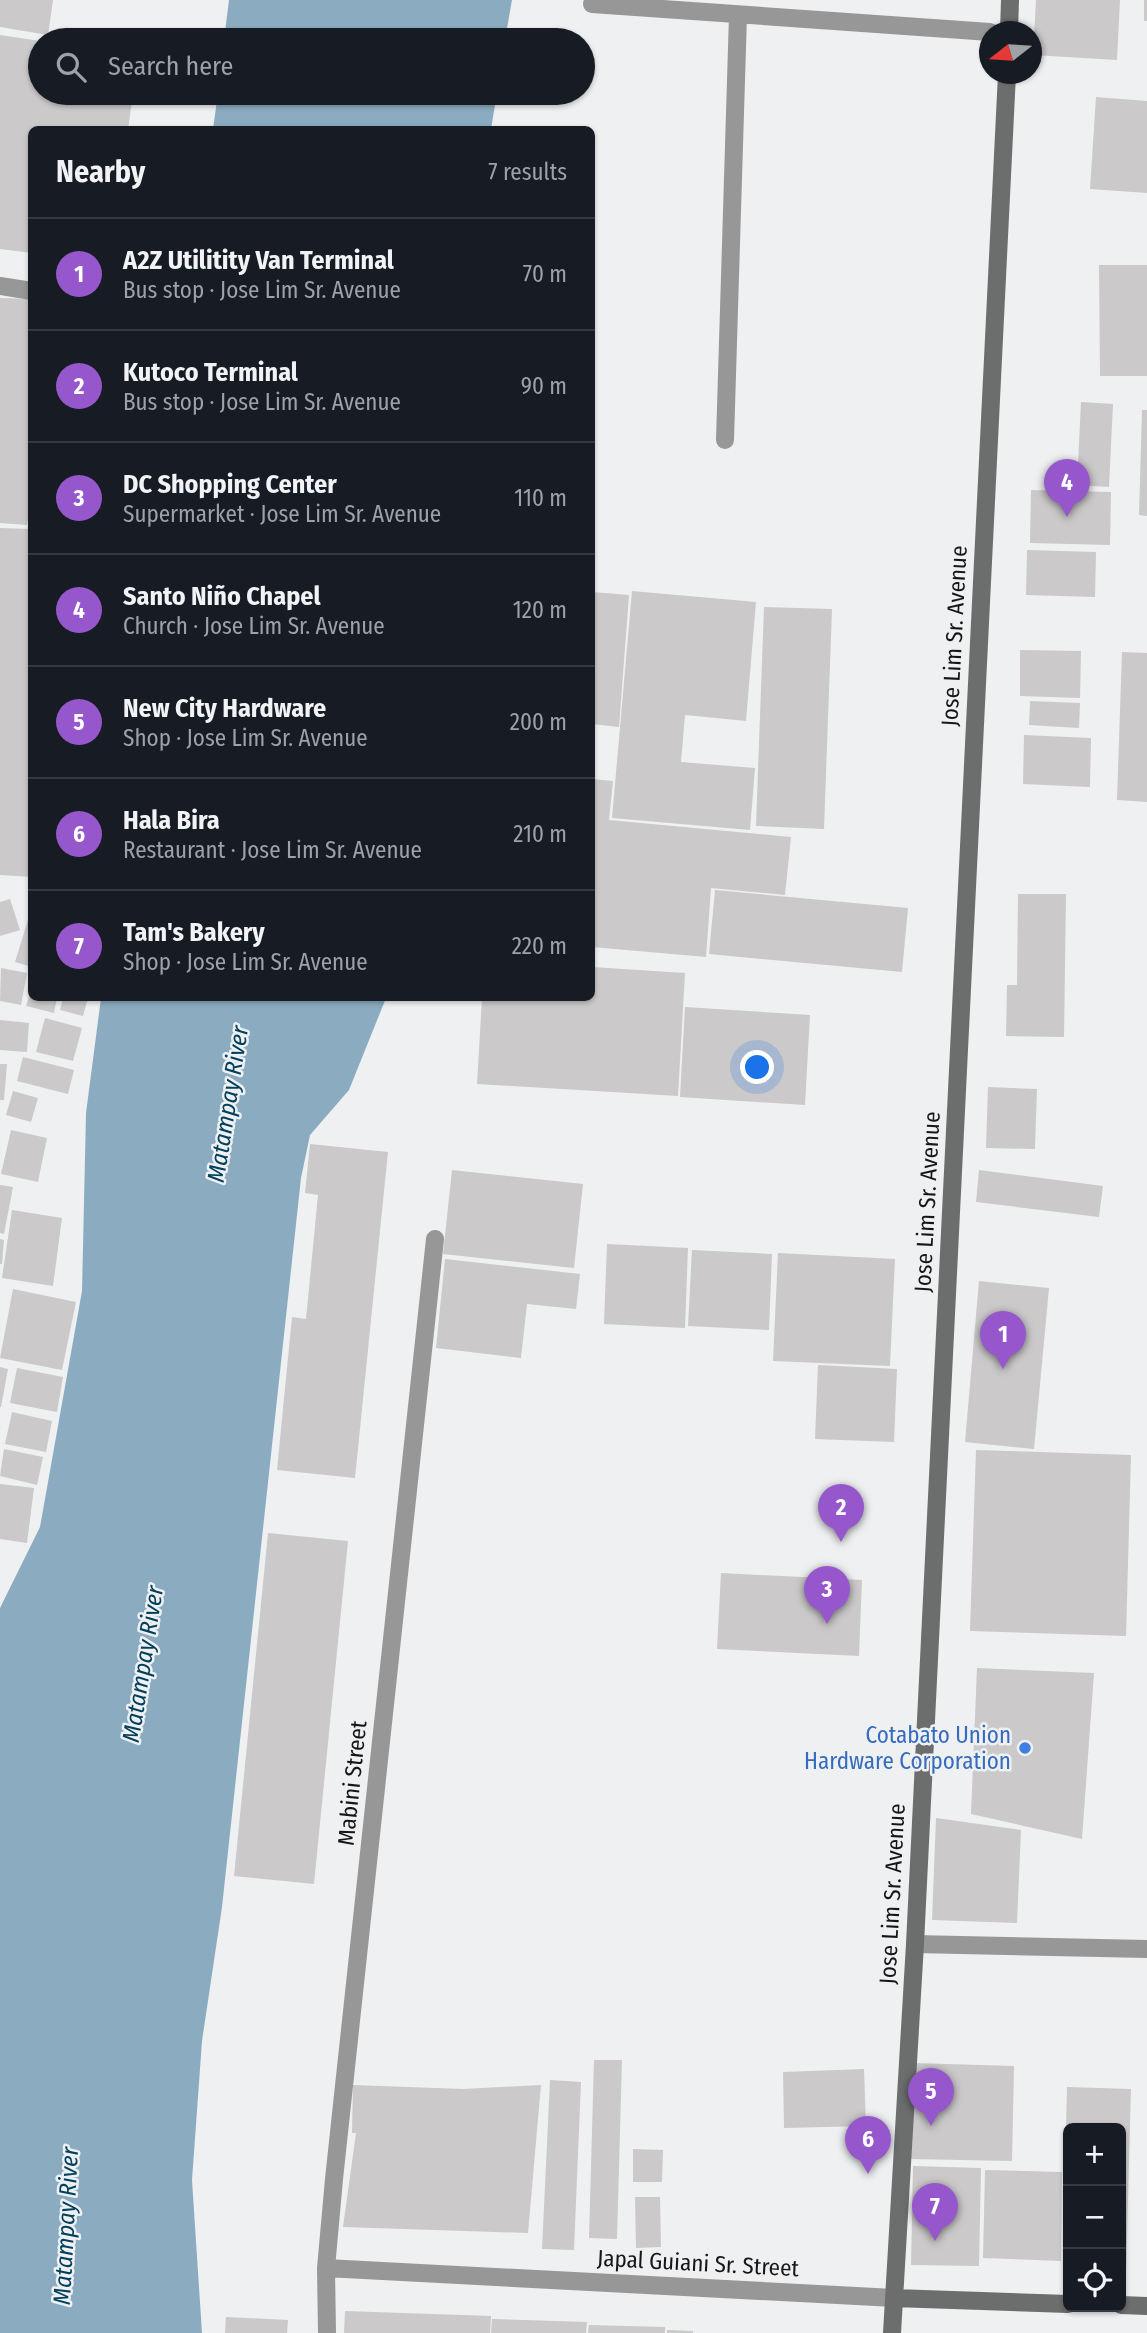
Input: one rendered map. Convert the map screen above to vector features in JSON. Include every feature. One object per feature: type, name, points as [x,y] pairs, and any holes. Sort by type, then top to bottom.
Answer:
[{"type":"main road","points":[[1009,21],[1010,0]]},
{"type":"main road","name":"Jose Lim Sr. Avenue","points":[[892,2333],[915,1944],[1007,84]]},
{"type":"main road","name":"Japal Guiani Sr. Street","points":[[894,2298],[1063,2304]]},
{"type":"main road","points":[[1126,2305],[1147,2306]]},
{"type":"street","points":[[592,4],[979,32]]},
{"type":"street","points":[[725,440],[738,15]]},
{"type":"street","points":[[0,286],[28,290]]},
{"type":"street","name":"Mabini Street","points":[[327,2333],[326,2268],[435,1239]]},
{"type":"street","points":[[915,1944],[1147,1949]]},
{"type":"street","name":"Japal Guiani Sr. Street","points":[[326,2268],[894,2298]]},
{"type":"water","points":[[229,0],[512,0],[507,28],[226,28]]},
{"type":"water","points":[[216,105],[495,105],[492,126],[213,126]]},
{"type":"water","name":"Matampay River","points":[[101,1001],[385,1001],[349,1090],[310,1135],[301,1178],[222,1907],[202,2041],[192,2180],[202,2333],[0,2333],[0,1608],[40,1527],[82,1291],[86,1113]]},
{"type":"building","points":[[0,0],[53,0],[49,28],[28,28],[28,32],[0,27]]},
{"type":"building","points":[[1036,0],[1120,0],[1117,60],[1042,56],[1042,21],[1035,21]]},
{"type":"building","points":[[1144,0],[1147,0],[1147,21],[1144,21]]},
{"type":"building","points":[[0,35],[28,39],[28,105],[131,105],[129,126],[28,126],[28,252],[0,249]]},
{"type":"building","points":[[1096,97],[1147,101],[1147,193],[1090,189]]},
{"type":"building","points":[[1099,265],[1147,265],[1147,376],[1100,376]]},
{"type":"building","points":[[0,298],[28,299],[28,519],[27,525],[0,523]]},
{"type":"building","points":[[1081,402],[1113,404],[1109,487],[1077,485]]},
{"type":"building","points":[[1142,410],[1147,410],[1147,516],[1139,515]]},
{"type":"building","points":[[1031,490],[1111,492],[1110,545],[1030,543]]},
{"type":"building","points":[[0,528],[28,529],[28,877],[0,875]]},
{"type":"building","points":[[1027,550],[1096,552],[1095,597],[1026,595]]},
{"type":"building","points":[[632,591],[756,602],[746,721],[685,715],[681,762],[755,768],[750,830],[612,818]]},
{"type":"building","points":[[595,592],[629,595],[619,727],[595,724]]},
{"type":"building","points":[[764,607],[832,609],[824,829],[756,826]]},
{"type":"building","points":[[1020,650],[1081,651],[1080,698],[1020,696]]},
{"type":"building","points":[[1122,652],[1147,653],[1147,802],[1117,800]]},
{"type":"building","points":[[1030,701],[1080,703],[1079,728],[1029,725]]},
{"type":"building","points":[[1024,735],[1091,738],[1090,787],[1023,784]]},
{"type":"building","points":[[595,779],[613,781],[609,820],[791,837],[785,895],[711,888],[706,957],[595,947]]},
{"type":"building","points":[[715,890],[908,908],[902,972],[709,954]]},
{"type":"building","points":[[1018,894],[1066,894],[1064,1037],[1006,1036],[1007,985],[1017,985]]},
{"type":"building","points":[[10,899],[20,930],[0,936],[0,902]]},
{"type":"building","points":[[28,920],[28,966],[15,962]]},
{"type":"building","points":[[595,967],[685,973],[678,1096],[477,1084],[482,1001],[595,1001]]},
{"type":"building","points":[[1,968],[27,973],[21,1005],[0,1001]]},
{"type":"building","points":[[28,1000],[56,1001],[54,1013],[26,1006]]},
{"type":"building","points":[[62,1001],[87,1001],[83,1016],[60,1010]]},
{"type":"building","points":[[685,1007],[810,1015],[805,1105],[680,1097]]},
{"type":"building","points":[[45,1018],[82,1028],[73,1061],[36,1052]]},
{"type":"building","points":[[0,1020],[29,1023],[27,1052],[0,1050]]},
{"type":"building","points":[[23,1057],[74,1070],[68,1094],[17,1081]]},
{"type":"building","points":[[0,1064],[7,1064],[4,1100],[0,1100]]},
{"type":"building","points":[[988,1087],[1037,1089],[1035,1149],[986,1148]]},
{"type":"building","points":[[13,1091],[38,1098],[31,1122],[6,1115]]},
{"type":"building","points":[[11,1130],[47,1138],[38,1182],[1,1174]]},
{"type":"building","points":[[310,1144],[388,1152],[355,1478],[277,1470],[292,1317],[306,1319],[318,1195],[305,1193]]},
{"type":"building","points":[[452,1170],[583,1184],[574,1268],[443,1254]]},
{"type":"building","points":[[979,1170],[1103,1186],[1099,1217],[976,1202]]},
{"type":"building","points":[[0,1185],[13,1187],[4,1234],[0,1233]]},
{"type":"building","points":[[12,1210],[62,1218],[53,1286],[2,1278]]},
{"type":"building","points":[[0,1239],[4,1240],[2,1264],[0,1264]]},
{"type":"building","points":[[607,1244],[688,1248],[685,1328],[604,1324]]},
{"type":"building","points":[[692,1250],[772,1254],[769,1330],[688,1326]]},
{"type":"building","points":[[778,1253],[895,1259],[890,1366],[773,1361]]},
{"type":"building","points":[[445,1259],[580,1274],[576,1309],[527,1304],[521,1358],[436,1348]]},
{"type":"building","points":[[979,1281],[1049,1288],[1034,1449],[965,1442]]},
{"type":"building","points":[[13,1289],[76,1302],[62,1370],[0,1358]]},
{"type":"building","points":[[818,1365],[897,1369],[894,1442],[815,1439]]},
{"type":"building","points":[[0,1367],[8,1369],[1,1407],[0,1407]]},
{"type":"building","points":[[17,1368],[63,1377],[57,1412],[10,1403]]},
{"type":"building","points":[[12,1412],[52,1421],[46,1452],[5,1444]]},
{"type":"building","points":[[4,1449],[43,1457],[37,1485],[0,1476]]},
{"type":"building","points":[[976,1450],[1131,1455],[1126,1636],[970,1631]]},
{"type":"building","points":[[0,1484],[34,1488],[27,1543],[0,1539]]},
{"type":"building","points":[[268,1533],[348,1541],[314,1884],[234,1876]]},
{"type":"building","points":[[721,1573],[862,1580],[859,1656],[717,1649]]},
{"type":"building","points":[[977,1668],[1094,1673],[1082,1839],[971,1814]]},
{"type":"building","points":[[936,1818],[1021,1830],[1017,1923],[932,1920]]},
{"type":"building","points":[[594,2060],[622,2060],[617,2239],[589,2238]]},
{"type":"building","points":[[912,2063],[1014,2066],[1012,2161],[909,2159]]},
{"type":"building","points":[[864,2069],[866,2126],[784,2128],[783,2072]]},
{"type":"building","points":[[550,2080],[581,2082],[574,2250],[542,2249]]},
{"type":"building","points":[[353,2085],[463,2089],[541,2085],[528,2233],[343,2227],[356,2133],[352,2133]]},
{"type":"building","points":[[1067,2087],[1131,2089],[1126,2272],[1126,2123],[1066,2123]]},
{"type":"building","points":[[633,2149],[663,2150],[662,2182],[633,2182]]},
{"type":"building","points":[[913,2166],[981,2168],[979,2266],[911,2265]]},
{"type":"building","points":[[985,2170],[1062,2172],[1061,2261],[983,2258]]},
{"type":"building","points":[[635,2197],[660,2197],[661,2247],[636,2248]]},
{"type":"building","points":[[345,2311],[491,2316],[490,2333],[344,2333]]},
{"type":"building","points":[[226,2317],[288,2320],[287,2333],[225,2333]]},
{"type":"building","points":[[492,2319],[587,2322],[586,2333],[491,2333]]},
{"type":"building","points":[[589,2325],[665,2327],[665,2333],[588,2333]]},
{"type":"building","points":[[667,2330],[693,2331],[693,2333],[667,2333]]},
{"type":"place","name":"Santo Niño Chapel","points":[[1067,517]]},
{"type":"place","name":"A2Z Utilitity Van Terminal","points":[[1003,1369]]},
{"type":"place","name":"Kutoco Terminal","points":[[841,1542]]},
{"type":"place","name":"DC Shopping Center","points":[[827,1624]]},
{"type":"place","name":"Cotabato Union Hardware Corporation","points":[[1025,1748]]},
{"type":"place","name":"New City Hardware","points":[[931,2126]]},
{"type":"place","name":"Hala Bira","points":[[868,2174]]},
{"type":"place","name":"Tam's Bakery","points":[[935,2241]]}]
